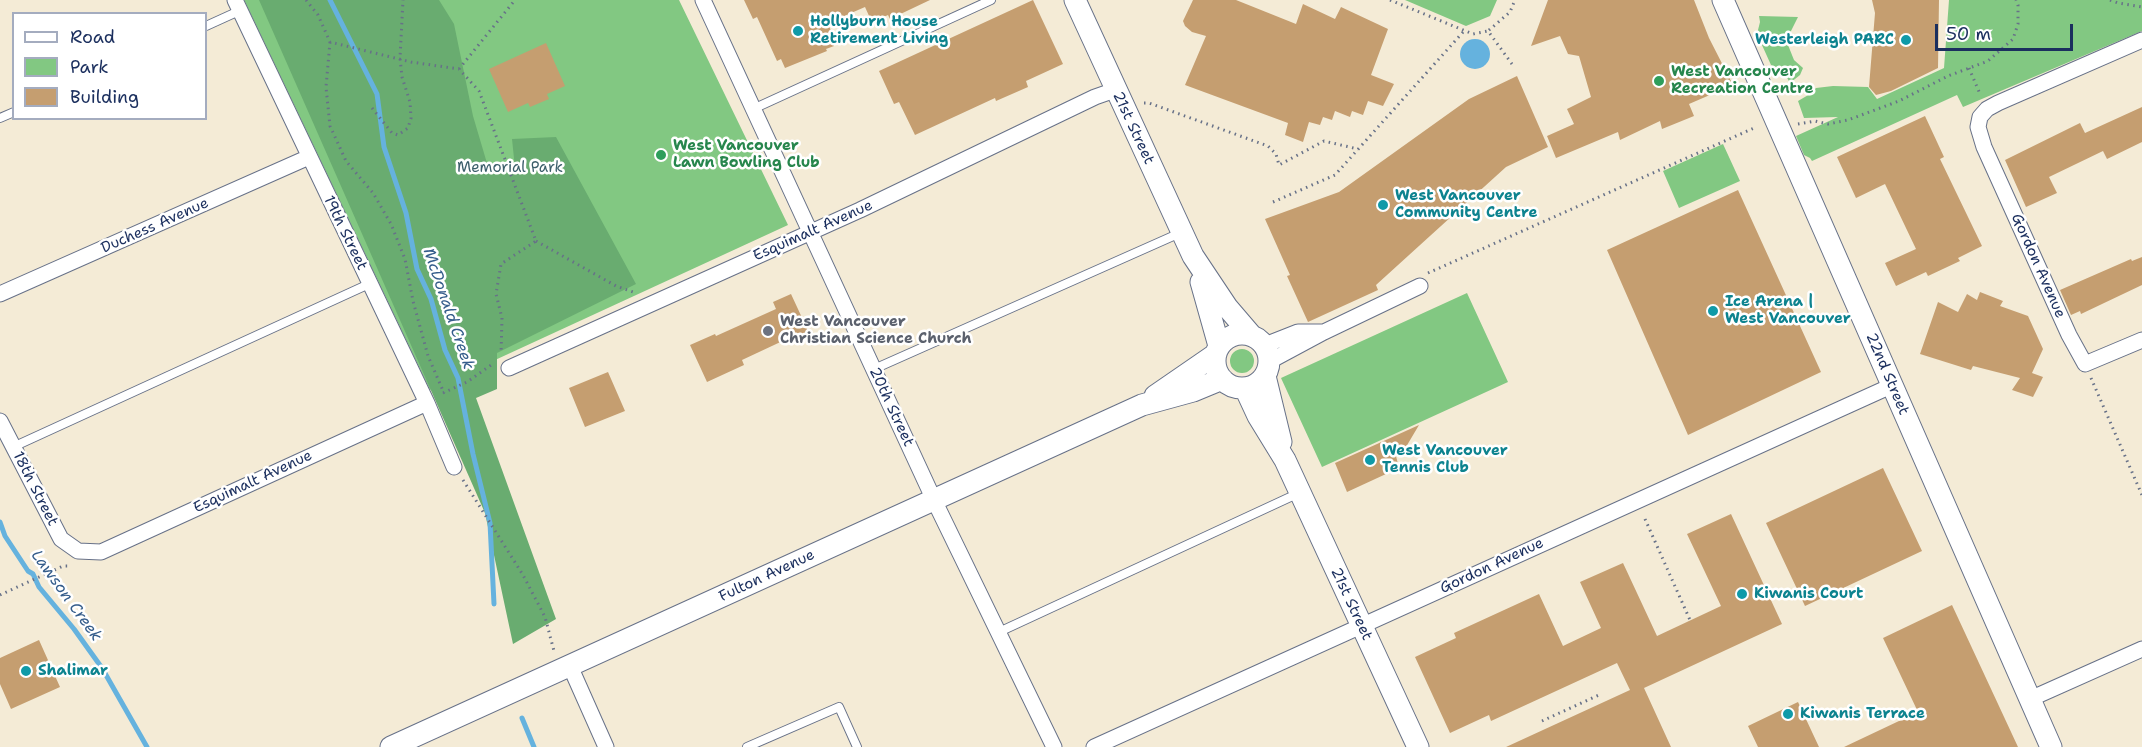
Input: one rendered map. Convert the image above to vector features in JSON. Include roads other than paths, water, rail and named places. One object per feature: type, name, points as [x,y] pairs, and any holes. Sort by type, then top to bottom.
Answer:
[{"type":"street","name":"20th Street","points":[[703,0],[934,500],[1054,747]]},
{"type":"street","name":"21st Street","points":[[1075,0],[1193,256],[1227,307],[1263,354],[1285,460]]},
{"type":"street","name":"22nd Street","points":[[1723,0],[2051,747]]},
{"type":"street","name":"19th Street","points":[[237,6],[427,404],[454,467]]},
{"type":"street","name":"Gordon Avenue","points":[[2142,40],[1987,109],[1980,117],[1978,128],[1984,147],[2068,335],[2085,364],[2142,340]]},
{"type":"street","name":"Esquimalt Avenue","points":[[509,368],[906,189],[1095,97],[1115,90]]},
{"type":"street","name":"Duchess Avenue","points":[[0,294],[309,157]]},
{"type":"street","name":"21st Street","points":[[1193,256],[1212,314],[1218,350]]},
{"type":"street","points":[[1263,354],[1324,332],[1419,282]]},
{"type":"street","points":[[1242,333],[1263,354],[1253,386],[1236,388],[1228,385],[1217,371],[1218,350],[1225,339],[1233,335],[1242,333]]},
{"type":"street","name":"Fulton Avenue","points":[[1142,405],[1218,350]]},
{"type":"street","name":"Fulton Avenue","points":[[391,747],[563,664],[1142,405],[1193,391],[1222,379]]},
{"type":"street","name":"Gordon Avenue","points":[[1094,747],[1891,386]]},
{"type":"street","name":"21st Street","points":[[1245,388],[1258,416],[1285,460],[1418,747]]},
{"type":"street","name":"Esquimalt Avenue","points":[[78,551],[101,552],[427,404]]},
{"type":"street","name":"18th Street","points":[[0,421],[61,539],[78,551]]},
{"type":"street","points":[[2030,699],[2142,649]]},
{"type":"street","points":[[563,664],[606,747]]},
{"type":"lane","points":[[753,109],[991,0]]},
{"type":"lane","points":[[207,25],[237,6]]},
{"type":"lane","points":[[874,369],[1181,232]]},
{"type":"lane","points":[[13,447],[369,284]]},
{"type":"lane","points":[[999,633],[1300,492]]},
{"type":"lane","points":[[747,747],[839,707],[857,747]]},
{"type":"water","points":[[1475,39],[1486,43],[1490,54],[1486,65],[1475,69],[1464,65],[1460,54],[1464,43]]},
{"type":"waterway","name":"McDonald Creek","points":[[330,0],[377,94],[384,147],[406,213],[417,269],[431,299],[445,350],[458,378],[490,523],[494,604]]},
{"type":"waterway","name":"Lawson Creek","points":[[0,522],[5,536],[28,571],[33,574],[39,587],[74,629],[102,668],[147,747]]},
{"type":"waterway","name":"McDonald Creek","points":[[522,718],[534,747]]},
{"type":"place","name":"Hollyburn House Retirement Living","points":[[798,31]]},
{"type":"place","name":"Westerleigh PARC","points":[[1906,40]]},
{"type":"place","name":"West Vancouver Recreation Centre","points":[[1659,81]]},
{"type":"place","name":"West Vancouver Lawn Bowling Club","points":[[661,155]]},
{"type":"place","name":"West Vancouver Community Centre","points":[[1383,205]]},
{"type":"place","name":"Ice Arena | West Vancouver","points":[[1713,311]]},
{"type":"place","name":"West Vancouver Christian Science Church","points":[[768,331]]},
{"type":"place","name":"West Vancouver Tennis Club","points":[[1370,460]]},
{"type":"place","name":"Kiwanis Court","points":[[1742,594]]},
{"type":"place","name":"Shalimar","points":[[26,671]]},
{"type":"place","name":"Kiwanis Terrace","points":[[1788,714]]},
{"type":"park label","name":"Memorial Park","points":[[510,168]]}]
